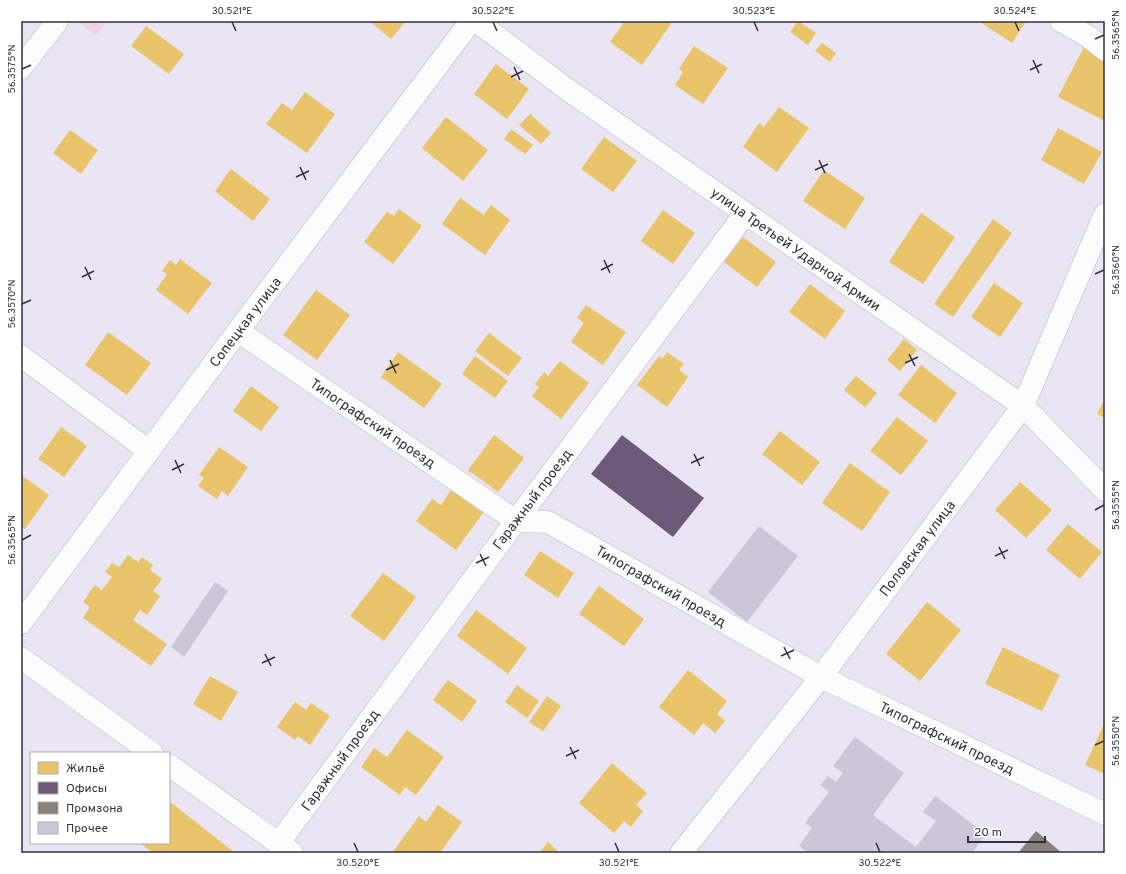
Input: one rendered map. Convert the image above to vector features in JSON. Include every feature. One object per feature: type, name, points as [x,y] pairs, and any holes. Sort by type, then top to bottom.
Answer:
[{"type":"street","name":"Сопецкая улица","points":[[21,624],[238,331],[471,21]]},
{"type":"street","name":"улица Третьей Ударной Армии","points":[[476,21],[568,90],[1023,406],[1105,490]]},
{"type":"street","points":[[1061,21],[1089,37],[1105,50]]},
{"type":"street","points":[[21,68],[55,22]]},
{"type":"street","name":"Гаражный проезд","points":[[285,848],[516,521],[746,214]]},
{"type":"street","name":"Половская улица","points":[[681,853],[821,677],[1023,406],[1105,214]]},
{"type":"street","name":"Типографский проезд","points":[[238,331],[516,521],[548,522],[821,677],[1105,814]]},
{"type":"street","points":[[21,356],[148,452]]},
{"type":"street","points":[[21,658],[151,752]]},
{"type":"street","points":[[170,766],[285,848]]},
{"type":"shaded area","points":[[77,21],[107,21],[96,36]]},
{"type":"building: Жильё","points":[[369,21],[406,21],[391,39]]},
{"type":"building: Жильё","points":[[625,21],[667,21],[671,24],[642,65],[610,42]]},
{"type":"building: Жильё","points":[[798,21],[816,33],[808,45],[790,32]]},
{"type":"building: Жильё","points":[[1026,21],[1012,43],[980,22]]},
{"type":"building: Жильё","points":[[146,26],[184,54],[169,74],[131,46]]},
{"type":"building: Жильё","points":[[822,43],[836,53],[830,62],[815,51]]},
{"type":"building: Жильё","points":[[694,46],[728,68],[703,104],[675,85],[683,72],[679,69]]},
{"type":"building: Жильё","points":[[1084,47],[1105,59],[1105,121],[1058,97]]},
{"type":"building: Жильё","points":[[496,64],[529,89],[507,119],[474,94]]},
{"type":"building: Жильё","points":[[305,92],[335,114],[307,153],[266,124],[282,103],[292,110]]},
{"type":"building: Жильё","points":[[779,107],[809,128],[777,172],[743,147],[759,123],[764,127]]},
{"type":"building: Жильё","points":[[530,114],[551,133],[541,144],[519,125]]},
{"type":"building: Жильё","points":[[446,117],[488,150],[463,181],[422,148]]},
{"type":"building: Жильё","points":[[1058,128],[1102,152],[1084,184],[1041,160]]},
{"type":"building: Жильё","points":[[511,129],[533,145],[525,154],[504,139]]},
{"type":"building: Жильё","points":[[70,130],[98,150],[81,174],[53,153]]},
{"type":"building: Жильё","points":[[604,137],[637,161],[613,192],[581,169]]},
{"type":"building: Жильё","points":[[231,169],[270,199],[253,221],[215,191]]},
{"type":"building: Жильё","points":[[824,170],[865,198],[845,229],[803,201]]},
{"type":"building: Жильё","points":[[460,198],[484,215],[491,205],[510,220],[485,255],[442,224]]},
{"type":"building: Жильё","points":[[399,209],[422,226],[393,264],[364,242],[387,212],[394,216]]},
{"type":"building: Жильё","points":[[663,210],[695,233],[673,264],[641,241]]},
{"type":"building: Жильё","points":[[921,213],[955,237],[923,284],[889,262]]},
{"type":"building: Жильё","points":[[993,219],[1012,233],[953,317],[934,304]]},
{"type":"building: Жильё","points":[[743,237],[776,262],[757,287],[724,262]]},
{"type":"building: Жильё","points":[[180,259],[212,283],[188,314],[156,290],[167,274],[162,271],[170,260],[176,265]]},
{"type":"building: Жильё","points":[[994,283],[1023,303],[1000,337],[971,317]]},
{"type":"building: Жильё","points":[[810,284],[845,311],[825,339],[789,312]]},
{"type":"building: Жильё","points":[[316,290],[350,315],[317,360],[283,335]]},
{"type":"building: Жильё","points":[[586,305],[626,332],[603,365],[571,342],[584,323],[577,318]]},
{"type":"building: Жильё","points":[[108,332],[151,363],[127,395],[85,365]]},
{"type":"building: Жильё","points":[[489,333],[522,358],[508,376],[475,351]]},
{"type":"building: Жильё","points":[[904,339],[917,350],[900,371],[887,360]]},
{"type":"building: Жильё","points":[[398,352],[442,384],[424,408],[381,377]]},
{"type":"building: Жильё","points":[[667,352],[684,364],[679,370],[688,377],[667,407],[637,385],[659,356],[663,358]]},
{"type":"building: Жильё","points":[[475,356],[508,381],[495,398],[462,374]]},
{"type":"building: Жильё","points":[[560,361],[589,383],[561,419],[532,396],[539,387],[535,384],[544,372],[548,376]]},
{"type":"building: Жильё","points":[[921,365],[957,393],[935,423],[898,395]]},
{"type":"building: Жильё","points":[[856,376],[877,393],[865,407],[844,390]]},
{"type":"building: Жильё","points":[[251,386],[279,407],[261,431],[233,411]]},
{"type":"building: Жильё","points":[[1105,399],[1105,418],[1097,414]]},
{"type":"building: Жильё","points":[[897,417],[928,441],[901,475],[870,451]]},
{"type":"building: Жильё","points":[[61,427],[87,446],[64,477],[38,459]]},
{"type":"building: Жильё","points":[[780,431],[820,462],[802,485],[762,454]]},
{"type":"building: Жильё","points":[[494,435],[524,458],[498,492],[468,470]]},
{"type":"building: Жильё","points":[[219,447],[248,467],[228,496],[222,491],[217,499],[198,486],[204,478],[199,475]]},
{"type":"building: Жильё","points":[[850,463],[890,492],[862,531],[822,503]]},
{"type":"building: Жильё","points":[[21,475],[49,495],[25,529],[21,526]]},
{"type":"building: Жильё","points":[[1020,482],[1052,510],[1026,538],[995,510]]},
{"type":"building: Жильё","points":[[451,490],[483,513],[456,550],[416,521],[432,499],[441,505]]},
{"type":"building: Жильё","points":[[1068,524],[1102,552],[1080,579],[1046,550]]},
{"type":"building: Жильё","points":[[540,551],[574,573],[558,598],[524,575]]},
{"type":"building: Жильё","points":[[128,555],[138,562],[142,557],[153,565],[150,570],[162,579],[153,591],[160,596],[147,615],[140,610],[133,620],[167,644],[151,666],[83,618],[90,607],[83,602],[95,585],[102,590],[112,577],[105,572],[112,563],[119,567]]},
{"type":"building: Жильё","points":[[383,573],[416,597],[384,641],[350,616]]},
{"type":"building: Жильё","points":[[599,586],[644,619],[624,646],[579,614]]},
{"type":"building: Жильё","points":[[927,602],[961,630],[920,681],[886,654]]},
{"type":"building: Жильё","points":[[476,610],[527,648],[508,674],[457,636]]},
{"type":"building: Жильё","points":[[1003,647],[1060,675],[1042,711],[985,684]]},
{"type":"building: Жильё","points":[[688,670],[727,701],[717,714],[725,721],[715,733],[703,723],[694,735],[659,707]]},
{"type":"building: Жильё","points":[[210,676],[238,692],[221,721],[193,704]]},
{"type":"building: Жильё","points":[[448,680],[477,701],[462,722],[433,700]]},
{"type":"building: Жильё","points":[[517,685],[539,701],[527,718],[505,702]]},
{"type":"building: Жильё","points":[[547,696],[561,706],[543,731],[529,722]]},
{"type":"building: Жильё","points":[[295,702],[306,710],[311,703],[330,716],[310,745],[298,736],[295,740],[277,727]]},
{"type":"building: Жильё","points":[[1105,722],[1105,774],[1085,765]]},
{"type":"building: Жильё","points":[[407,730],[444,757],[416,795],[405,787],[400,795],[361,767],[374,748],[387,757]]},
{"type":"building: Жильё","points":[[612,763],[647,793],[636,805],[643,811],[631,827],[624,821],[614,833],[579,803]]},
{"type":"building: Жильё","points":[[170,802],[235,853],[153,853],[141,844],[170,844]]},
{"type":"building: Жильё","points":[[438,805],[462,822],[440,853],[392,853],[419,816],[426,822]]},
{"type":"building: Жильё","points":[[548,842],[560,853],[539,853]]},
{"type":"building: Офисы","points":[[622,435],[704,498],[673,537],[591,474]]},
{"type":"building: Промзона","points":[[1036,831],[1062,853],[1018,853]]},
{"type":"building: Прочее","points":[[759,526],[798,556],[747,622],[708,592]]},
{"type":"building: Прочее","points":[[215,582],[228,591],[184,657],[171,647]]},
{"type":"building: Прочее","points":[[855,737],[904,773],[873,815],[916,847],[936,821],[923,812],[935,796],[986,834],[972,853],[808,853],[799,846],[812,828],[805,823],[829,792],[820,785],[828,776],[836,782],[843,773],[833,766]]}]
